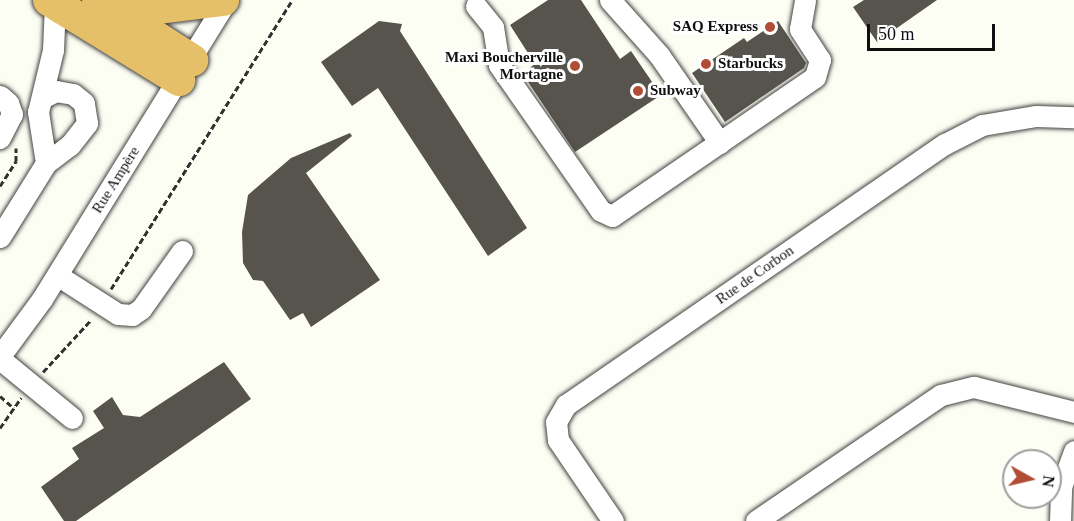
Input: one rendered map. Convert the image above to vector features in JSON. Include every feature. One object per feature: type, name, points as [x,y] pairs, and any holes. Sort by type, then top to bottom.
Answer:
[{"type":"highway","points":[[109,7],[225,0]]},
{"type":"highway","points":[[52,2],[185,70]]},
{"type":"highway","points":[[109,7],[185,70]]},
{"type":"street","name":"Rue Ampère","points":[[0,357],[57,275],[185,70],[225,0]]},
{"type":"street","points":[[610,0],[658,55],[720,143]]},
{"type":"street","points":[[476,6],[493,27],[499,65],[606,215],[618,215],[815,77],[820,68],[820,60],[800,29],[805,0]]},
{"type":"street","points":[[46,162],[37,120],[53,50],[52,2]]},
{"type":"street","points":[[0,237],[46,162],[77,139],[87,116],[84,103],[73,94],[56,91],[42,99]]},
{"type":"street","points":[[0,96],[8,103],[12,114],[8,140]]},
{"type":"street","name":"Rue de Corbon","points":[[613,521],[558,440],[556,422],[566,405],[945,144],[982,125],[1036,116],[1074,117]]},
{"type":"street","points":[[57,275],[118,314],[132,315],[141,309],[182,251]]},
{"type":"street","points":[[0,357],[72,418]]},
{"type":"street","points":[[756,521],[941,395],[975,387],[1074,412]]},
{"type":"street","points":[[1060,521],[1074,451]]},
{"type":"path","points":[[108,294],[292,0]]},
{"type":"path","points":[[0,186],[16,161],[8,140]]},
{"type":"path","points":[[40,375],[94,316]]},
{"type":"path","points":[[0,396],[14,408]]},
{"type":"path","points":[[0,428],[22,397]]},
{"type":"building","points":[[548,0],[581,0],[620,59],[631,51],[661,95],[575,152],[522,73],[535,64],[510,25]]},
{"type":"building","points":[[864,0],[937,0],[877,42],[853,7]]},
{"type":"building","points":[[379,21],[402,24],[400,31],[527,228],[488,256],[378,88],[352,106],[321,62]]},
{"type":"building","points":[[778,21],[806,63],[804,68],[725,122],[692,73],[744,38],[747,42]]},
{"type":"building","points":[[350,133],[352,136],[306,173],[380,280],[311,327],[303,313],[290,320],[263,281],[253,280],[243,263],[242,232],[248,195],[291,158]]},
{"type":"building","points":[[224,362],[251,399],[76,521],[64,521],[41,487],[79,459],[72,448],[104,428],[93,411],[112,397],[123,415],[140,417]]},
{"type":"place","name":"SAQ Express","points":[[770,27]]},
{"type":"place","name":"Starbucks","points":[[706,64]]},
{"type":"place","name":"Maxi Boucherville Mortagne","points":[[575,66]]},
{"type":"place","name":"Subway","points":[[638,91]]}]
